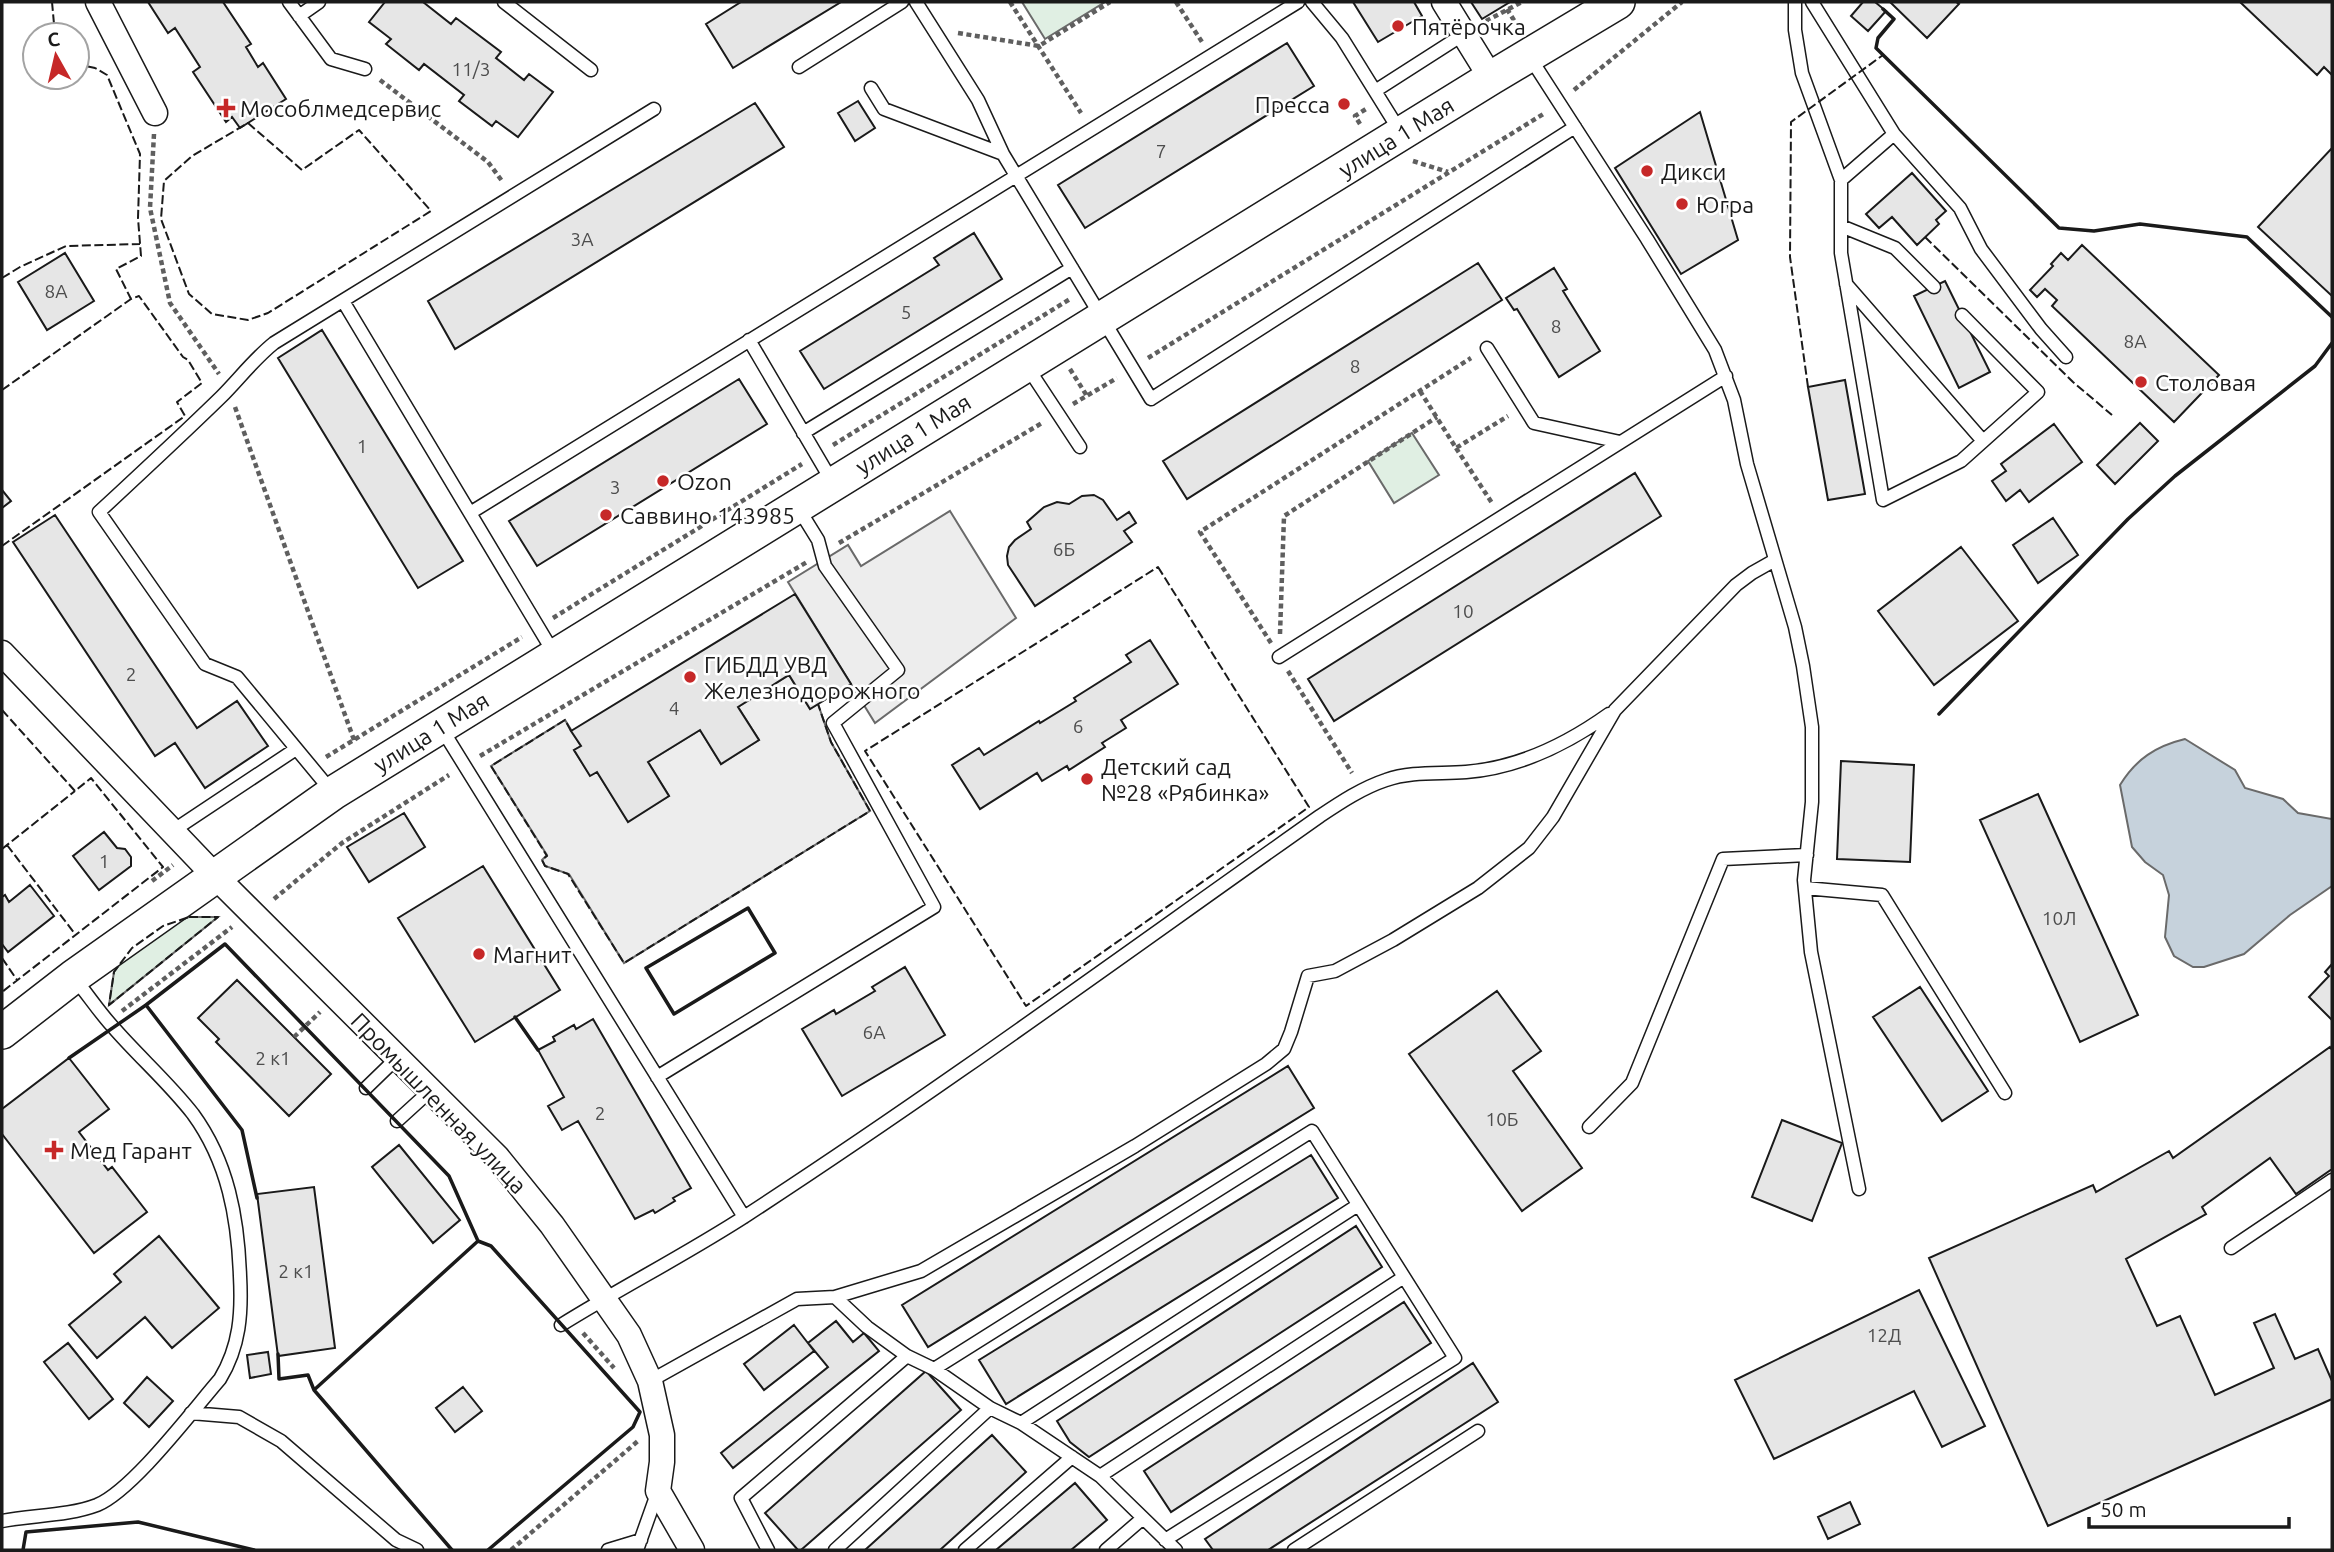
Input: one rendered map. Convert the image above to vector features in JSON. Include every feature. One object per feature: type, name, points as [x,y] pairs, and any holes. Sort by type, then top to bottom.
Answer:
[{"type":"street","points":[[97,2],[155,113]]},
{"type":"street","points":[[1444,2],[1491,78]]},
{"type":"street","name":"улица 1 Мая","points":[[2,1032],[214,875],[333,793],[440,726],[547,641],[797,506],[1618,2]]},
{"type":"street","name":"Промышленная улица","points":[[2,653],[171,832],[497,1157],[552,1225],[629,1335],[650,1381],[662,1434],[658,1491]]},
{"type":"street","points":[[658,1491],[692,1550]]},
{"type":"lane","points":[[289,2],[331,59],[365,69]]},
{"type":"lane","points":[[299,16],[319,2]]},
{"type":"lane","points":[[504,2],[591,70]]},
{"type":"lane","points":[[799,67],[902,2]]},
{"type":"lane","points":[[916,2],[978,100],[1003,154],[1151,399],[1575,127]]},
{"type":"lane","points":[[470,513],[1298,2]]},
{"type":"lane","points":[[1312,2],[1342,37],[1402,133]]},
{"type":"lane","points":[[1795,2],[1797,51],[1802,73],[1841,180],[1841,253],[1883,500],[1961,461],[2038,392],[1962,315]]},
{"type":"lane","points":[[1812,2],[1894,134],[1960,208],[1981,249],[2041,329],[2066,357]]},
{"type":"lane","points":[[1375,91],[1464,34]]},
{"type":"lane","points":[[1529,56],[1708,339],[1734,400],[1747,464],[1795,628],[1812,727],[1812,802],[1805,888],[1811,952],[1859,1189]]},
{"type":"lane","points":[[871,88],[884,109],[1003,154]]},
{"type":"lane","points":[[333,793],[237,677],[205,664],[99,512],[274,343],[654,109]]},
{"type":"lane","points":[[1841,180],[1894,134]]},
{"type":"lane","points":[[1841,226],[1895,248],[1934,287]]},
{"type":"lane","points":[[803,433],[1072,268]]},
{"type":"lane","points":[[1846,284],[1983,441]]},
{"type":"lane","points":[[343,301],[547,641]]},
{"type":"lane","points":[[750,340],[833,484]]},
{"type":"lane","points":[[1486,348],[1534,423],[1620,442]]},
{"type":"lane","points":[[1026,365],[1080,447]]},
{"type":"lane","points":[[1279,657],[1726,376]]},
{"type":"lane","points":[[657,1077],[934,907],[833,723],[898,670],[825,566],[818,540],[797,506]]},
{"type":"lane","points":[[566,1322],[744,1217],[874,1131],[1362,789],[1388,779],[1412,774],[1468,771],[1509,764],[1533,756],[1591,727],[1615,710],[1736,585],[1775,561]]},
{"type":"lane","points":[[650,1381],[797,1299],[835,1297],[921,1271],[1135,1146],[1265,1064],[1284,1049],[1308,976],[1335,971],[1393,940],[1478,888],[1529,848],[1553,817],[1615,710]]},
{"type":"lane","points":[[440,726],[744,1217]]},
{"type":"lane","points":[[171,832],[296,749]]},
{"type":"lane","points":[[1589,1127],[1632,1083],[1723,859],[1807,855]]},
{"type":"lane","points":[[1805,888],[1882,895],[2005,1093]]},
{"type":"lane","points":[[2,1521],[86,1509],[100,1504],[125,1486],[220,1379],[231,1362],[239,1328],[240,1254],[231,1196],[210,1142],[174,1091],[113,1028],[73,977]]},
{"type":"lane","points":[[366,1088],[398,1057]]},
{"type":"lane","points":[[397,1121],[431,1090]]},
{"type":"lane","points":[[934,1369],[1312,1131],[1455,1358],[1165,1540]]},
{"type":"lane","points":[[2231,1248],[2332,1180]]},
{"type":"lane","points":[[1021,1423],[1358,1205]]},
{"type":"lane","points":[[1100,1476],[1404,1278]]},
{"type":"lane","points":[[835,1297],[867,1327],[907,1356],[934,1369],[990,1408],[1021,1423],[1100,1476],[1176,1550]]},
{"type":"lane","points":[[768,1550],[741,1498],[907,1356]]},
{"type":"lane","points":[[835,1550],[990,1408]]},
{"type":"lane","points":[[191,1413],[239,1417],[281,1441],[396,1540],[417,1550]]},
{"type":"lane","points":[[1294,1550],[1478,1431]]},
{"type":"lane","points":[[965,1550],[1072,1457]]},
{"type":"lane","points":[[608,1550],[639,1545],[658,1491]]},
{"type":"lane","points":[[1106,1550],[1143,1518]]},
{"type":"path","points":[[1010,2],[1091,130]]},
{"type":"path","points":[[933,28],[1039,46],[1110,2]]},
{"type":"path","points":[[1176,2],[1211,55]]},
{"type":"path","points":[[1464,34],[1522,2]]},
{"type":"path","points":[[1568,95],[1682,2]]},
{"type":"path","points":[[365,69],[488,162],[514,195]]},
{"type":"path","points":[[155,113],[150,208],[170,303],[229,388],[354,740]]},
{"type":"path","points":[[311,767],[354,740],[547,641],[816,455],[1084,290]]},
{"type":"path","points":[[1362,789],[1200,532],[1486,348]]},
{"type":"path","points":[[1420,391],[1501,517]]},
{"type":"path","points":[[1457,448],[1523,406]]},
{"type":"path","points":[[1279,657],[1284,516],[1437,416]]},
{"type":"path","points":[[294,1038],[336,997]]},
{"type":"path","points":[[566,1322],[621,1375]]},
{"type":"path","points":[[512,1550],[648,1432]]},
{"type":"green space","points":[[1022,2],[1105,2],[1045,39]]},
{"type":"green space","points":[[1412,433],[1439,475],[1394,503],[1368,461]]},
{"type":"green space","points":[[189,917],[218,917],[109,1005],[114,972],[132,948],[163,926]]},
{"type":"shaded area","points":[[950,511],[1016,618],[875,723],[788,582],[848,545],[861,566]]},
{"type":"shaded area","points":[[789,675],[810,709],[818,704],[831,742],[870,811],[624,963],[569,874],[545,866],[542,860],[547,855],[491,766],[565,720],[581,746],[574,750],[590,775],[597,772],[628,821],[669,796],[648,762],[700,730],[721,764],[759,740],[738,707]]},
{"type":"shaded area","points":[[2185,739],[2235,770],[2245,788],[2283,799],[2298,813],[2332,819],[2332,886],[2290,915],[2244,954],[2204,967],[2193,967],[2174,956],[2165,937],[2169,895],[2163,875],[2145,862],[2132,847],[2120,785],[2148,755],[2165,745]]},
{"type":"building","points":[[148,2],[223,2],[251,44],[246,47],[258,67],[263,63],[286,99],[240,128],[232,117],[226,122],[193,72],[200,67],[175,28],[168,33]]},
{"type":"building","points":[[385,2],[423,2],[451,24],[456,18],[501,52],[496,58],[524,80],[529,74],[553,92],[518,137],[496,121],[492,126],[459,101],[464,95],[424,64],[419,70],[386,44],[391,39],[369,22]]},
{"type":"building","points":[[741,2],[841,2],[733,68],[706,24]]},
{"type":"building","points":[[1353,2],[1414,2],[1422,16],[1378,42]]},
{"type":"building","points":[[1471,2],[1510,2],[1482,19]]},
{"type":"building","points":[[1863,2],[1875,2],[1886,11],[1868,31],[1851,16]]},
{"type":"building","points":[[1890,2],[1956,2],[1959,4],[1927,38]]},
{"type":"building","points":[[2240,2],[2332,2],[2332,75],[2324,67],[2317,75]]},
{"type":"building","points":[[1287,43],[1314,86],[1085,228],[1058,185]]},
{"type":"building","points":[[858,101],[875,128],[855,141],[838,113]]},
{"type":"building","points":[[755,103],[784,147],[455,349],[428,301]]},
{"type":"building","name":"Югра","points":[[1700,112],[1738,240],[1681,274],[1615,168]]},
{"type":"building","points":[[2332,148],[2332,296],[2258,227]]},
{"type":"building","points":[[1912,173],[1946,211],[1936,220],[1939,224],[1917,245],[1892,217],[1879,228],[1866,214]]},
{"type":"building","points":[[974,233],[1002,279],[824,389],[800,351],[939,265],[934,258]]},
{"type":"building","points":[[2082,245],[2219,375],[2174,422],[2052,306],[2057,300],[2045,289],[2037,297],[2030,290],[2053,266],[2051,264],[2061,253],[2068,260]]},
{"type":"building","points":[[65,253],[94,301],[47,330],[18,282]]},
{"type":"building","points":[[1478,263],[1502,300],[1187,499],[1163,461]]},
{"type":"building","points":[[1554,268],[1567,289],[1563,291],[1600,351],[1559,377],[1517,309],[1514,310],[1506,298]]},
{"type":"building","points":[[1945,281],[1990,372],[1959,388],[1914,296]]},
{"type":"building","points":[[322,330],[463,561],[418,588],[278,358]]},
{"type":"building","points":[[739,379],[767,424],[537,566],[509,521]]},
{"type":"building","points":[[1845,380],[1865,494],[1828,500],[1808,387]]},
{"type":"building","points":[[2140,423],[2158,441],[2115,484],[2097,465]]},
{"type":"building","points":[[2054,424],[2082,462],[2029,502],[2020,490],[2006,501],[1992,481],[2006,471],[2001,464]]},
{"type":"building","points":[[1635,473],[1661,516],[1334,721],[1308,679]]},
{"type":"building","points":[[2,490],[11,501],[2,508]]},
{"type":"building","points":[[1094,495],[1103,500],[1117,520],[1129,512],[1136,523],[1124,531],[1132,542],[1035,606],[1008,565],[1009,547],[1031,529],[1027,522],[1044,507],[1057,502],[1069,504],[1082,496]]},
{"type":"building","points":[[55,515],[197,728],[237,701],[268,746],[205,788],[175,743],[155,756],[13,542]]},
{"type":"building","points":[[2053,518],[2078,555],[2038,583],[2013,545]]},
{"type":"building","points":[[1961,547],[2018,621],[1934,685],[1878,611]]},
{"type":"building","points":[[795,594],[851,684],[810,709],[789,675],[738,707],[759,740],[721,764],[700,730],[648,762],[669,796],[628,822],[597,772],[590,776],[574,750],[581,746],[571,731]]},
{"type":"building","points":[[1150,640],[1178,684],[1121,720],[1126,728],[1102,743],[1105,747],[1069,770],[1067,766],[1042,781],[1037,773],[980,809],[952,765],[979,748],[984,755],[1076,701],[1074,698],[1131,662],[1126,655]]},
{"type":"building","points":[[1841,761],[1914,765],[1910,862],[1837,859]]},
{"type":"building","points":[[2038,794],[2138,1015],[2080,1042],[1980,820]]},
{"type":"building","points":[[404,813],[425,847],[369,882],[347,847]]},
{"type":"building","points":[[104,832],[117,848],[125,849],[131,857],[131,866],[99,890],[73,856]]},
{"type":"building","name":"Магнит","points":[[483,866],[560,990],[475,1042],[398,918]]},
{"type":"building","points":[[30,885],[54,916],[8,952],[2,944],[2,897],[5,895],[9,902]]},
{"type":"building","points":[[2332,964],[2332,1020],[2309,997],[2329,976],[2325,972]]},
{"type":"building","points":[[905,967],[945,1035],[842,1096],[802,1029],[834,1010],[836,1014],[875,991],[872,987]]},
{"type":"building","points":[[237,980],[331,1074],[289,1116],[216,1042],[219,1039],[198,1018]]},
{"type":"building","points":[[1920,987],[1988,1091],[1942,1121],[1873,1017]]},
{"type":"building","points":[[1497,991],[1541,1051],[1513,1071],[1582,1168],[1522,1211],[1409,1054]]},
{"type":"building","points":[[593,1019],[691,1188],[655,1213],[653,1210],[635,1219],[578,1121],[562,1130],[548,1106],[564,1097],[538,1050],[555,1041],[553,1037],[574,1025],[576,1029]]},
{"type":"building","points":[[2330,1047],[2332,1169],[2296,1194],[2270,1158],[2202,1207],[2206,1214],[2126,1259],[2157,1326],[2180,1316],[2215,1395],[2274,1368],[2254,1323],[2275,1314],[2295,1359],[2318,1349],[2332,1381],[2332,1399],[2048,1526],[1929,1258],[2093,1185],[2096,1192],[2169,1151],[2173,1158]]},
{"type":"building","name":"Мед Гарант","points":[[69,1058],[109,1109],[79,1132],[108,1170],[112,1167],[147,1212],[94,1253],[2,1134],[2,1109]]},
{"type":"building","points":[[1288,1066],[1314,1108],[928,1347],[902,1305]]},
{"type":"building","points":[[1782,1120],[1842,1143],[1812,1221],[1752,1197]]},
{"type":"building","points":[[399,1145],[460,1220],[433,1243],[372,1167]]},
{"type":"building","points":[[1311,1155],[1338,1198],[1006,1404],[979,1360]]},
{"type":"building","points":[[314,1187],[335,1348],[278,1356],[257,1194]]},
{"type":"building","points":[[1356,1226],[1382,1267],[1089,1457],[1070,1442],[1057,1421]]},
{"type":"building","points":[[159,1236],[219,1308],[172,1348],[145,1317],[97,1358],[69,1325],[121,1282],[114,1274]]},
{"type":"building","points":[[1919,1290],[1985,1426],[1942,1447],[1914,1391],[1774,1459],[1735,1380]]},
{"type":"building","points":[[1404,1302],[1431,1343],[1171,1512],[1144,1471]]},
{"type":"building","points":[[836,1321],[853,1342],[864,1333],[879,1351],[733,1468],[721,1453],[828,1367],[808,1343]]},
{"type":"building","points":[[794,1325],[814,1351],[764,1390],[744,1364]]},
{"type":"building","points":[[68,1343],[113,1399],[89,1419],[44,1362]]},
{"type":"building","points":[[268,1352],[271,1374],[250,1378],[247,1355]]},
{"type":"building","points":[[1473,1363],[1498,1402],[1268,1550],[1213,1550],[1205,1539]]},
{"type":"building","points":[[926,1371],[961,1410],[798,1550],[765,1513]]},
{"type":"building","points":[[147,1377],[173,1401],[149,1427],[124,1403]]},
{"type":"building","points":[[463,1387],[482,1411],[455,1432],[436,1408]]},
{"type":"building","points":[[992,1435],[1026,1472],[940,1550],[865,1550]]},
{"type":"building","points":[[1075,1483],[1107,1520],[1071,1550],[996,1550]]},
{"type":"building","points":[[1850,1502],[1860,1524],[1828,1539],[1818,1517]]},
{"type":"fence","points":[[52,2],[54,21]]},
{"type":"fence","points":[[1808,387],[1790,257],[1791,122],[1883,55]]},
{"type":"fence","points":[[2,546],[185,416],[177,402],[202,383],[188,360],[183,357],[139,296],[131,299],[116,269],[141,256],[138,218],[140,154],[107,75],[91,67]]},
{"type":"fence","points":[[248,123],[302,170],[359,130],[431,211],[268,313],[248,320],[212,314],[189,294],[161,219],[164,181],[192,156],[248,123]]},
{"type":"fence","points":[[1925,237],[2073,382],[2112,415]]},
{"type":"fence","points":[[2,278],[66,246],[140,244]]},
{"type":"fence","points":[[2,390],[131,299]]},
{"type":"fence","points":[[1158,567],[1309,807],[1026,1006],[865,751],[1158,567]]},
{"type":"fence","points":[[571,731],[565,720],[491,766],[547,856],[542,860],[545,866],[568,874],[624,963],[870,811],[831,742],[818,704]]},
{"type":"fence","points":[[2,710],[75,791],[91,778],[163,867],[2,992]]},
{"type":"fence","points":[[2,849],[75,791]]},
{"type":"fence","points":[[7,845],[75,934]]},
{"type":"fence","points":[[189,917],[218,917],[109,1005],[114,972],[132,948],[163,926],[189,917]]},
{"type":"fence","points":[[2,958],[17,980]]},
{"type":"wall","points":[[1883,9],[1894,19],[1878,38],[1876,48],[2059,228],[2094,231],[2140,224],[2247,237],[2332,317]]},
{"type":"wall","points":[[1939,714],[2128,519],[2175,476],[2315,366],[2332,343]]},
{"type":"wall","points":[[748,908],[775,953],[674,1014],[646,968],[748,908]]},
{"type":"wall","points":[[257,1198],[242,1130],[146,1005],[225,944],[449,1176],[478,1241]]},
{"type":"wall","points":[[69,1058],[146,1005]]},
{"type":"wall","points":[[515,1017],[538,1050]]},
{"type":"wall","points":[[452,1550],[314,1390],[478,1241],[491,1246],[640,1412],[633,1427],[488,1550]]},
{"type":"wall","points":[[278,1354],[279,1379],[308,1375],[314,1390]]},
{"type":"wall","points":[[23,1550],[26,1532],[138,1522],[254,1550]]},
{"type":"place","name":"Пятёрочка","points":[[1398,26]]},
{"type":"place","name":"Пресса","points":[[1344,104]]},
{"type":"place","name":"Мособлмедсервис","points":[[226,108]]},
{"type":"place","name":"Дикси","points":[[1647,171]]},
{"type":"place","name":"Югра","points":[[1682,204]]},
{"type":"place","name":"Столовая","points":[[2141,382]]},
{"type":"place","name":"Ozon","points":[[663,481]]},
{"type":"place","name":"Саввино 143985","points":[[606,515]]},
{"type":"place","name":"ГИБДД УВД Железнодорожного","points":[[690,677]]},
{"type":"place","name":"Детский сад №28 «Рябинка»","points":[[1087,779]]},
{"type":"place","name":"Магнит","points":[[479,954]]},
{"type":"place","name":"Мед Гарант","points":[[54,1150]]}]
